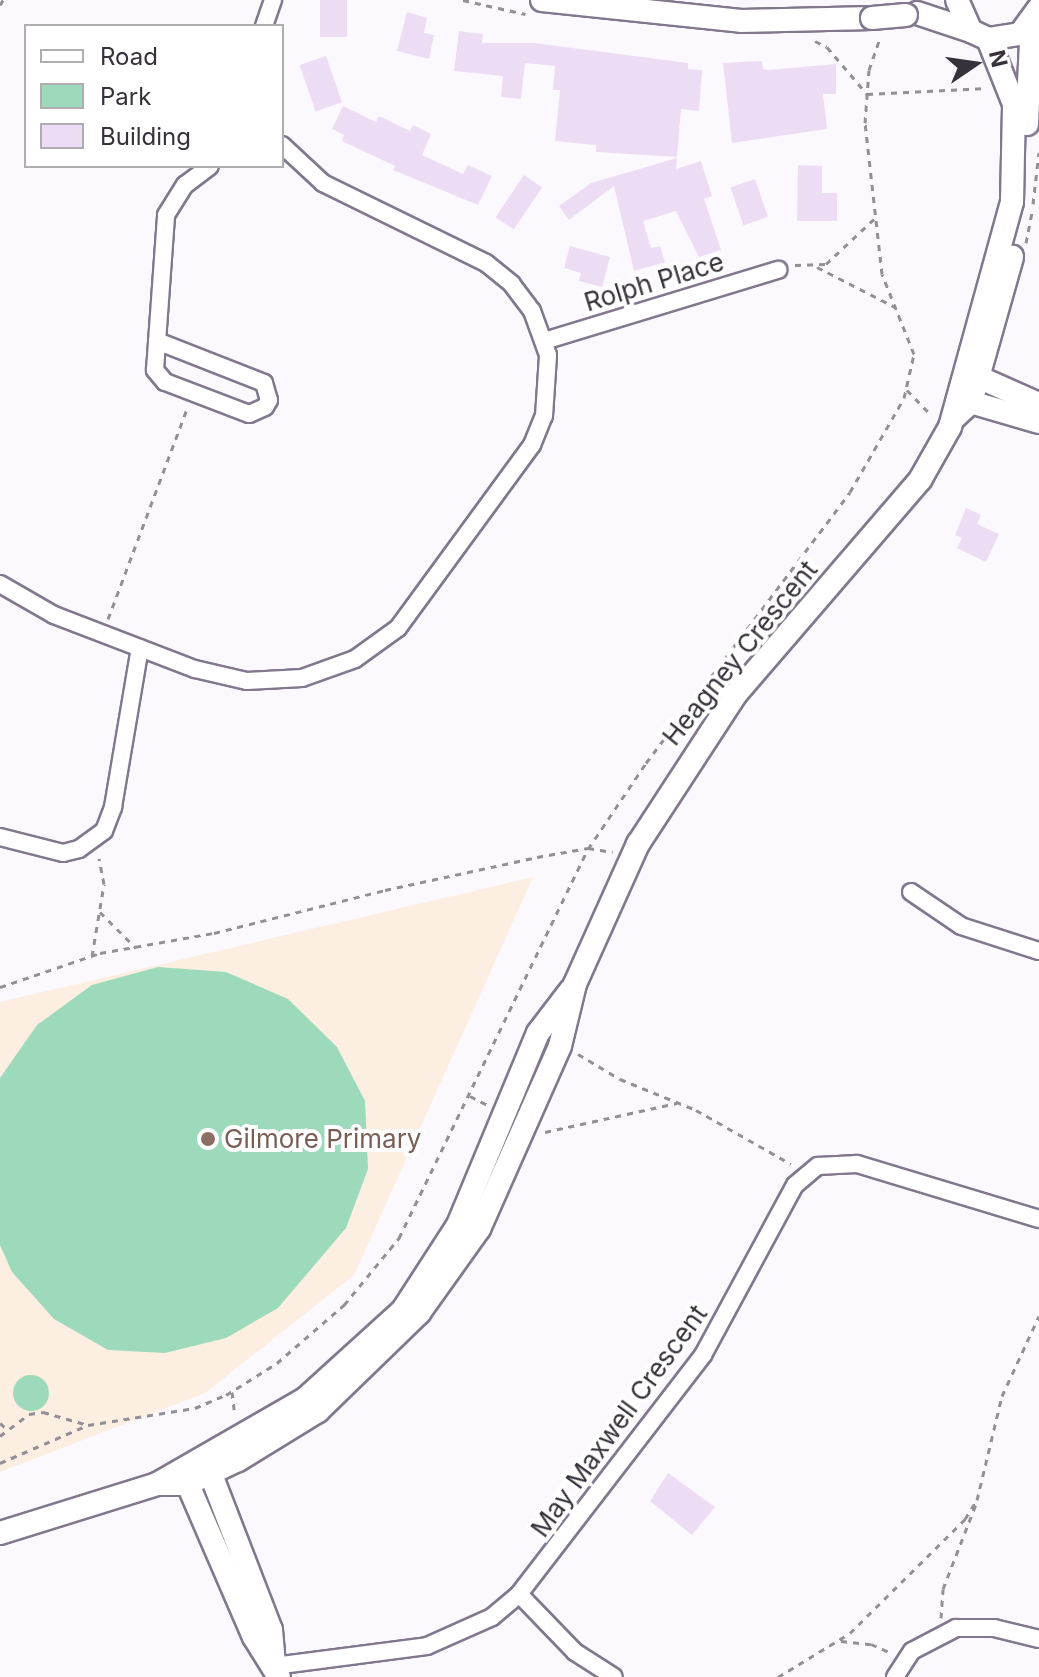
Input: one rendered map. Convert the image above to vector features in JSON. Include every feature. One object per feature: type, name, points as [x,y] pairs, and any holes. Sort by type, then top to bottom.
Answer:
[{"type":"street","points":[[265,24],[273,0]]},
{"type":"street","points":[[542,0],[741,21],[878,22],[912,14],[939,0]]},
{"type":"street","name":"Heagney Crescent","points":[[957,0],[980,35],[1014,104],[1020,143]]},
{"type":"street","points":[[912,14],[1005,40],[1036,17]]},
{"type":"street","name":"Heagney Crescent","points":[[0,1533],[184,1476],[318,1411],[408,1314],[466,1230],[560,1046],[575,984],[630,861],[683,767],[735,695],[920,480],[972,374],[1012,202],[1036,17]]},
{"type":"street","points":[[0,584],[54,615],[229,679],[284,681],[338,667],[385,640],[420,602],[532,445],[549,385],[544,341],[519,293],[486,263],[323,183],[284,147]]},
{"type":"street","points":[[157,341],[257,380],[268,388],[269,400],[258,412],[249,414],[158,377],[157,341],[166,215],[185,185],[207,168]]},
{"type":"street","name":"Rolph Place","points":[[544,341],[778,270]]},
{"type":"street","points":[[972,374],[1039,404]]},
{"type":"street","points":[[954,410],[1039,422]]},
{"type":"street","points":[[0,837],[63,853],[93,841],[113,807],[140,648]]},
{"type":"street","points":[[911,892],[961,926],[1039,951]]},
{"type":"street","points":[[805,1174],[842,1161],[1039,1219]]},
{"type":"street","name":"May Maxwell Crescent","points":[[277,1671],[427,1646],[492,1617],[519,1594],[703,1355],[805,1174]]},
{"type":"street","points":[[208,1465],[271,1630],[277,1671]]},
{"type":"street","points":[[184,1476],[254,1637],[277,1671]]},
{"type":"street","points":[[519,1594],[575,1652],[614,1677]]},
{"type":"street","points":[[895,1677],[904,1662],[943,1633],[969,1626],[994,1628],[1039,1639]]},
{"type":"path","points":[[0,1463],[88,1425],[181,1411],[226,1395],[298,1346],[369,1278],[409,1219],[588,848],[646,763],[882,445],[907,390],[914,354],[882,274],[874,219],[867,94],[878,22]]},
{"type":"path","points":[[827,47],[867,94]]},
{"type":"path","points":[[867,94],[985,88]]},
{"type":"path","points":[[814,265],[845,252],[874,219]]},
{"type":"path","points":[[778,270],[802,262],[814,265],[895,307]]},
{"type":"path","points":[[907,390],[954,410]]},
{"type":"path","points":[[107,622],[184,414],[197,395]]},
{"type":"path","points":[[95,617],[120,627]]},
{"type":"path","points":[[92,956],[103,873],[93,841]]},
{"type":"path","points":[[0,987],[92,956],[588,848],[630,861]]},
{"type":"path","points":[[100,912],[136,948]]},
{"type":"path","points":[[572,1050],[620,1079],[677,1103],[805,1174]]},
{"type":"path","points":[[540,1132],[585,1127],[677,1103]]},
{"type":"path","points":[[943,1633],[943,1589],[977,1500],[1002,1396],[1039,1316]]},
{"type":"path","points":[[0,1436],[7,1429],[43,1412],[88,1425]]},
{"type":"path","points":[[0,1423],[7,1429]]},
{"type":"path","points":[[778,1677],[837,1642],[941,1546],[977,1500]]},
{"type":"path","points":[[837,1642],[871,1644],[904,1662]]},
{"type":"shaded area","name":"Gilmore Primary","points":[[533,877],[354,1275],[205,1393],[0,1472],[0,1002]]},
{"type":"green space","name":"Gilmore Primary","points":[[158,967],[226,972],[288,999],[337,1047],[365,1101],[368,1169],[346,1228],[278,1308],[226,1338],[165,1353],[108,1350],[54,1319],[12,1272],[0,1245],[0,1078],[37,1025],[92,985]]},
{"type":"green space","points":[[31,1375],[44,1380],[49,1393],[44,1406],[31,1411],[18,1406],[13,1393],[18,1380]]},
{"type":"building","points":[[320,0],[347,0],[347,37],[320,37]]},
{"type":"building","points":[[407,12],[427,18],[424,33],[434,35],[429,59],[397,51]]},
{"type":"building","points":[[459,31],[483,34],[482,43],[534,43],[688,63],[688,69],[702,70],[699,111],[681,109],[677,157],[596,152],[596,145],[555,141],[560,90],[553,90],[555,66],[525,63],[521,99],[501,97],[503,76],[454,71]]},
{"type":"building","points":[[326,56],[342,102],[315,111],[300,65]]},
{"type":"building","points":[[762,61],[763,69],[768,70],[836,64],[836,94],[823,94],[827,129],[732,143],[723,63]]},
{"type":"building","points":[[343,106],[376,122],[379,116],[410,131],[413,125],[431,134],[422,155],[463,174],[468,165],[492,176],[478,205],[393,170],[395,166],[342,141],[344,135],[332,129]]},
{"type":"building","points":[[677,158],[676,169],[701,161],[712,196],[704,199],[721,250],[699,257],[676,211],[643,221],[651,248],[660,246],[665,262],[634,271],[614,186],[569,220],[559,206],[591,183]]},
{"type":"building","points":[[798,165],[822,166],[822,193],[837,193],[837,221],[797,221]]},
{"type":"building","points":[[524,175],[542,187],[514,230],[495,217]]},
{"type":"building","points":[[755,179],[768,217],[743,225],[730,187]]},
{"type":"building","points":[[570,246],[610,257],[602,287],[579,281],[581,273],[564,268]]},
{"type":"building","points":[[966,508],[981,515],[977,524],[999,534],[986,562],[957,548],[962,538],[955,535]]},
{"type":"building","points":[[668,1473],[715,1507],[692,1535],[650,1501]]},
{"type":"place","name":"Gilmore Primary","points":[[208,1139]]}]
